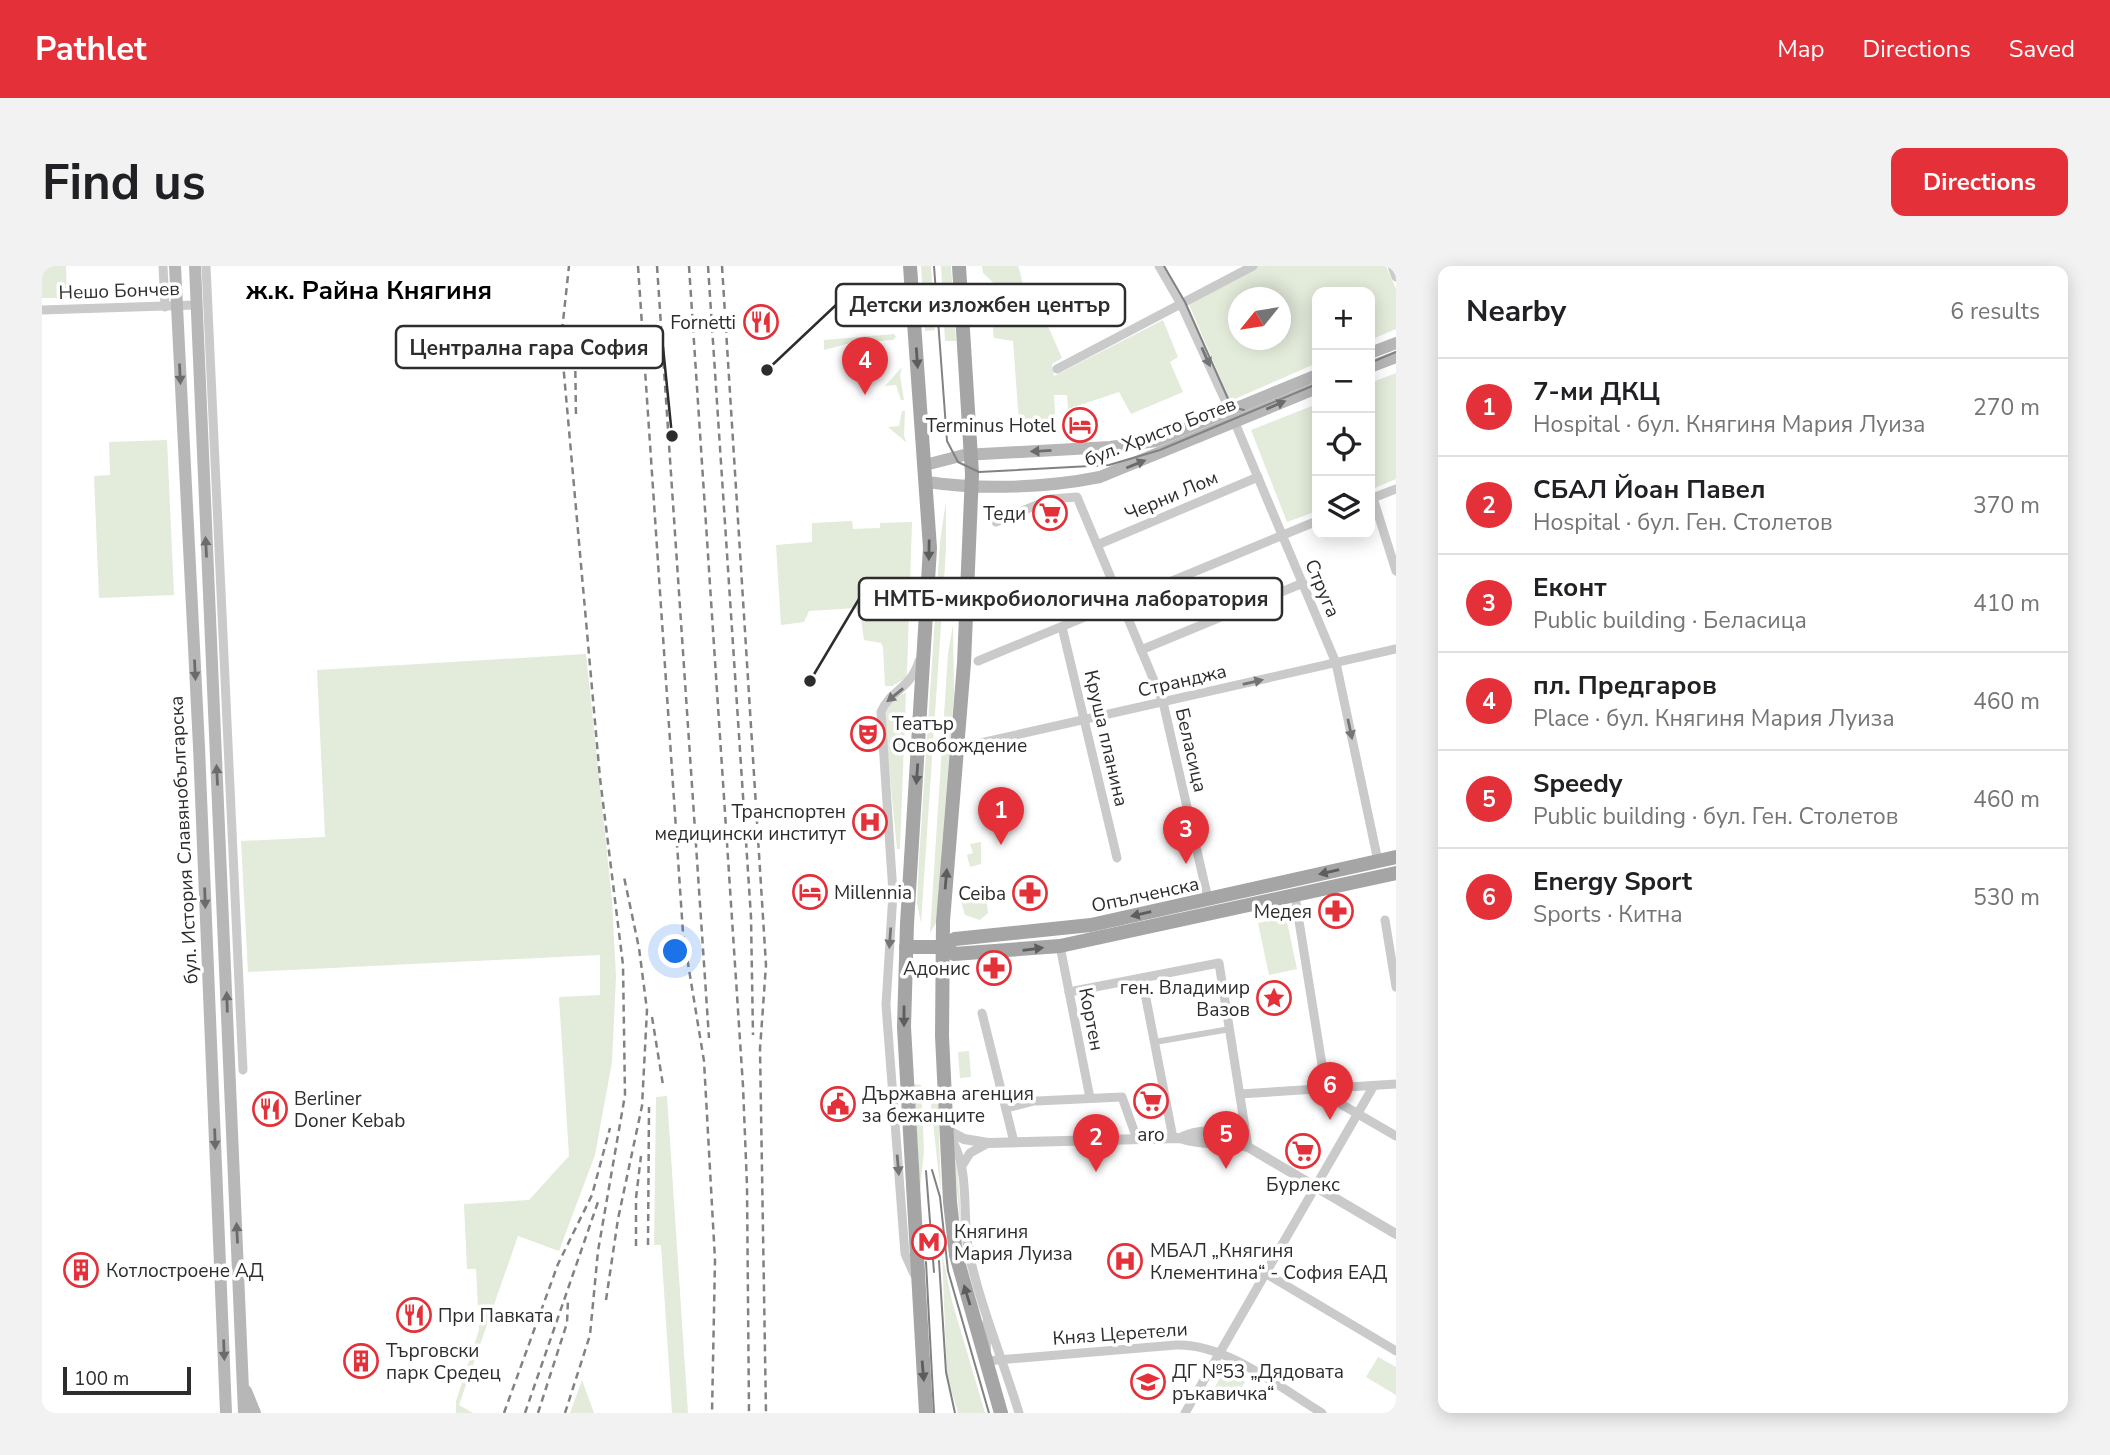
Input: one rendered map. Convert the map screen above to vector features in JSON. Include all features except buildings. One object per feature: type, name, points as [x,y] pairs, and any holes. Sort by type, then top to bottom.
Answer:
[{"type":"main road","name":"бул. История Славянобългарска","points":[[175,266],[170,306],[199,754],[226,1413]]},
{"type":"main road","name":"бул. История Славянобългарска","points":[[195,266],[244,1413]]},
{"type":"main road","points":[[910,266],[930,520],[927,633],[906,947],[904,1027],[916,1278],[926,1413]]},
{"type":"main road","points":[[959,266],[971,486],[964,663],[942,947],[947,1130],[956,1255],[994,1360],[1000,1413]]},
{"type":"main road","points":[[1375,352],[1396,343]]},
{"type":"main road","points":[[1375,365],[1396,357]]},
{"type":"main road","name":"бул. Христо Ботев","points":[[927,482],[971,486],[1071,482],[1100,477],[1312,377]]},
{"type":"main road","name":"бул. Христо Ботев","points":[[925,465],[971,455],[1133,445],[1232,417],[1312,390]]},
{"type":"main road","name":"Опълченска","points":[[942,947],[955,939],[1091,925],[1396,857]]},
{"type":"main road","name":"Опълченска","points":[[906,947],[942,947],[954,954],[1060,946],[1396,873]]},
{"type":"main road","points":[[243,1383],[256,1413]]},
{"type":"street","name":"бул. История Славянобългарска","points":[[163,266],[170,306]]},
{"type":"street","points":[[206,266],[243,1070]]},
{"type":"street","name":"Струга","points":[[1159,266],[1183,303],[1336,663],[1378,861]]},
{"type":"street","points":[[1057,369],[1253,266]]},
{"type":"street","name":"Нешо Бончев","points":[[42,310],[196,305]]},
{"type":"street","name":"Черни Лом","points":[[1097,545],[1258,477]]},
{"type":"street","points":[[1375,497],[1396,489]]},
{"type":"street","name":"Беласица","points":[[996,522],[1051,499],[1077,497],[1163,702],[1208,900]]},
{"type":"street","points":[[1375,511],[1396,571]]},
{"type":"street","points":[[978,661],[1312,523]]},
{"type":"street","points":[[1141,650],[1303,583]]},
{"type":"street","name":"Круша планина","points":[[1062,626],[1117,858]]},
{"type":"street","points":[[916,1278],[905,1254],[892,1106],[886,1005],[893,893],[881,712],[891,698],[910,681],[927,633]]},
{"type":"street","name":"Странджа","points":[[976,744],[1396,649]]},
{"type":"street","points":[[1295,896],[1327,1096],[1396,1136]]},
{"type":"street","points":[[1385,920],[1396,987]]},
{"type":"street","name":"Кортен","points":[[1060,946],[1090,1098]]},
{"type":"street","points":[[1069,992],[1219,963],[1248,1147]]},
{"type":"street","points":[[1142,978],[1177,1138]]},
{"type":"street","points":[[982,1013],[1014,1142]]},
{"type":"street","points":[[1155,1042],[1230,1029]]},
{"type":"street","points":[[1240,1094],[1396,1084]]},
{"type":"street","points":[[1185,1413],[1373,1087]]},
{"type":"street","points":[[1006,1108],[1035,1101],[1122,1097],[1137,1139]]},
{"type":"street","points":[[947,1130],[964,1139],[988,1143],[1177,1138],[1189,1134],[1221,1132],[1233,1134],[1248,1147],[1396,1234]]},
{"type":"street","points":[[947,1130],[958,1147],[963,1164],[966,1234],[994,1360],[1020,1413]]},
{"type":"street","points":[[963,1164],[970,1153],[988,1143]]},
{"type":"street","points":[[1265,1273],[1396,1351]]},
{"type":"street","points":[[987,1321],[994,1360]]},
{"type":"street","name":"Княз Церетели","points":[[994,1360],[1188,1344],[1221,1352],[1322,1413]]},
{"type":"green space","points":[[42,266],[66,266],[67,298],[42,298]]},
{"type":"green space","points":[[921,266],[931,266],[935,330],[925,331]]},
{"type":"green space","points":[[941,266],[951,266],[956,341],[945,341]]},
{"type":"green space","points":[[982,266],[1018,266],[1029,308],[1046,307],[1047,324],[1062,358],[1052,364],[1054,376],[1163,320],[1178,357],[1170,362],[1183,392],[1131,414],[1119,392],[1068,409],[1067,395],[1054,395],[1056,430],[1038,429],[1019,422],[1013,341],[994,338],[993,331],[1001,290],[983,273]]},
{"type":"green space","points":[[1257,266],[1386,266],[1396,289],[1396,329],[1375,338],[1375,287],[1312,287],[1312,365],[1230,401],[1188,302]]},
{"type":"green space","points":[[894,334],[896,337],[893,340],[850,343],[824,350],[824,340]]},
{"type":"green space","points":[[902,367],[900,375],[904,400],[901,400],[896,385],[885,386]]},
{"type":"green space","points":[[1396,373],[1396,479],[1375,488],[1375,413],[1375,381]]},
{"type":"green space","points":[[1312,406],[1312,513],[1287,522],[1251,430]]},
{"type":"green space","points":[[902,411],[905,411],[904,436],[907,443],[888,427],[899,426]]},
{"type":"green space","points":[[167,440],[174,595],[99,598],[94,476],[110,475],[109,442]]},
{"type":"green space","points":[[946,501],[946,550],[921,923],[917,903],[919,859],[940,542]]},
{"type":"green space","points":[[852,521],[853,529],[880,528],[880,523],[912,522],[907,672],[906,678],[892,686],[885,686],[883,647],[881,643],[864,640],[861,619],[855,608],[809,611],[804,622],[781,625],[776,545],[812,542],[812,523]]},
{"type":"green space","points":[[953,625],[954,694],[936,923],[930,933],[948,653]]},
{"type":"green space","points":[[586,654],[612,900],[616,977],[612,1062],[595,1155],[559,1251],[518,1236],[459,1405],[473,1413],[456,1413],[456,1401],[479,1330],[476,1269],[467,1269],[464,1204],[529,1200],[569,1156],[559,997],[600,995],[600,955],[248,972],[241,841],[325,837],[317,670]]},
{"type":"green space","points":[[906,692],[900,849],[897,849],[884,716],[892,701]]},
{"type":"green space","points":[[981,842],[981,864],[970,867],[967,855],[973,853],[970,844]]},
{"type":"green space","points":[[986,896],[988,913],[980,920],[965,915],[960,898]]},
{"type":"green space","points":[[1286,917],[1297,969],[1269,975],[1258,923]]},
{"type":"green space","points":[[969,1051],[971,1077],[960,1078],[958,1052]]},
{"type":"green space","points":[[914,1084],[921,1085],[924,1151],[920,1190]]},
{"type":"green space","points":[[667,1096],[688,1413],[672,1413],[661,1245],[654,1245],[656,1097]]},
{"type":"green space","points":[[938,1103],[941,1195],[931,1104]]},
{"type":"green space","points":[[954,1160],[957,1162],[962,1229],[982,1320],[963,1254]]},
{"type":"green space","points":[[942,1253],[952,1301],[985,1413],[958,1413],[947,1376]]},
{"type":"green space","points":[[1378,1357],[1396,1367],[1396,1395],[1366,1377]]},
{"type":"green space","points":[[1225,1370],[1245,1382],[1233,1402],[1213,1390]]},
{"type":"green space","points":[[582,1380],[594,1413],[570,1413]]},
{"type":"tram line","points":[[934,266],[947,441],[958,462],[979,472],[1109,465],[1160,450],[1312,386]]},
{"type":"tram line","points":[[1164,266],[1185,302],[1229,401],[1236,408],[1244,410]]},
{"type":"tram line","points":[[1375,361],[1396,352]]},
{"type":"tram line","points":[[932,1170],[940,1197],[948,1271],[989,1413]]},
{"type":"tram line","points":[[926,1171],[934,1272]]},
{"type":"tram line","points":[[939,1261],[946,1372],[955,1413]]},
{"type":"tram line","points":[[926,1262],[934,1413]]},
{"type":"railway","points":[[565,1413],[590,1335],[598,1251],[625,1095],[623,965],[600,778],[561,340],[569,266]]},
{"type":"railway","points":[[638,266],[683,933],[704,1061],[715,1260],[712,1413]]},
{"type":"railway","points":[[657,266],[709,1038]]},
{"type":"railway","points":[[689,266],[743,1086],[747,1186],[749,1413]]},
{"type":"railway","points":[[708,266],[751,917],[753,1035]]},
{"type":"railway","points":[[722,266],[766,965],[760,1049],[766,1413]]},
{"type":"railway","points":[[575,347],[576,417]]},
{"type":"railway","points":[[606,1300],[618,1219],[642,1106],[647,1010],[639,948],[624,877]]},
{"type":"railway","points":[[652,1017],[663,1085]]},
{"type":"railway","points":[[648,1245],[649,1107]]},
{"type":"railway","points":[[504,1413],[558,1264],[592,1195],[610,1128]]},
{"type":"railway","points":[[636,1246],[636,1198],[641,1156]]},
{"type":"railway","points":[[525,1413],[598,1202]]},
{"type":"railway","points":[[538,1413],[567,1323],[568,1300]]},
{"type":"place","name":"Fornetti","points":[[761,322]]},
{"type":"place","name":"Детски изложбен център","points":[[767,370]]},
{"type":"place","name":"пл. Предгаров","points":[[865,395]]},
{"type":"place","name":"Terminus Hotel","points":[[1080,425]]},
{"type":"place","name":"Централна гара София","points":[[672,436]]},
{"type":"place","name":"Теди","points":[[1050,513]]},
{"type":"place","name":"НМТБ-микробиологична лаборатория","points":[[810,681]]},
{"type":"place","name":"Театър Освобождение","points":[[868,734]]},
{"type":"place","name":"Транспортен медицински институт","points":[[870,822]]},
{"type":"place","name":"7-ми ДКЦ","points":[[1001,845]]},
{"type":"place","name":"Еконт","points":[[1186,864]]},
{"type":"place","name":"Millennia","points":[[810,892]]},
{"type":"place","name":"Ceiba","points":[[1030,893]]},
{"type":"place","name":"Медея","points":[[1336,911]]},
{"type":"place","name":"Адонис","points":[[994,968]]},
{"type":"place","name":"ген. Владимир Вазов","points":[[1274,998]]},
{"type":"place","name":"aro","points":[[1151,1101]]},
{"type":"place","name":"Държавна агенция за бежанците","points":[[838,1104]]},
{"type":"place","name":"Berliner Doner Kebab","points":[[270,1109]]},
{"type":"place","name":"Energy Sport","points":[[1330,1120]]},
{"type":"place","name":"Бурлекс","points":[[1303,1151]]},
{"type":"place","name":"Speedy","points":[[1226,1169]]},
{"type":"place","name":"СБАЛ Йоан Павел","points":[[1096,1172]]},
{"type":"place","name":"Княгиня Мария Луиза","points":[[929,1242]]},
{"type":"place","name":"МБАЛ „Княгиня Клементина“ - София ЕАД","points":[[1125,1261]]},
{"type":"place","name":"Котлостроене АД","points":[[81,1270]]},
{"type":"place","name":"При Павката","points":[[414,1315]]},
{"type":"place","name":"Търговски парк Средец","points":[[361,1361]]},
{"type":"place","name":"ДГ №53 „Дядовата ръкавичка“","points":[[1148,1382]]},
{"type":"district","name":"ж.к. Райна Княгиня","points":[[369,290]]}]
